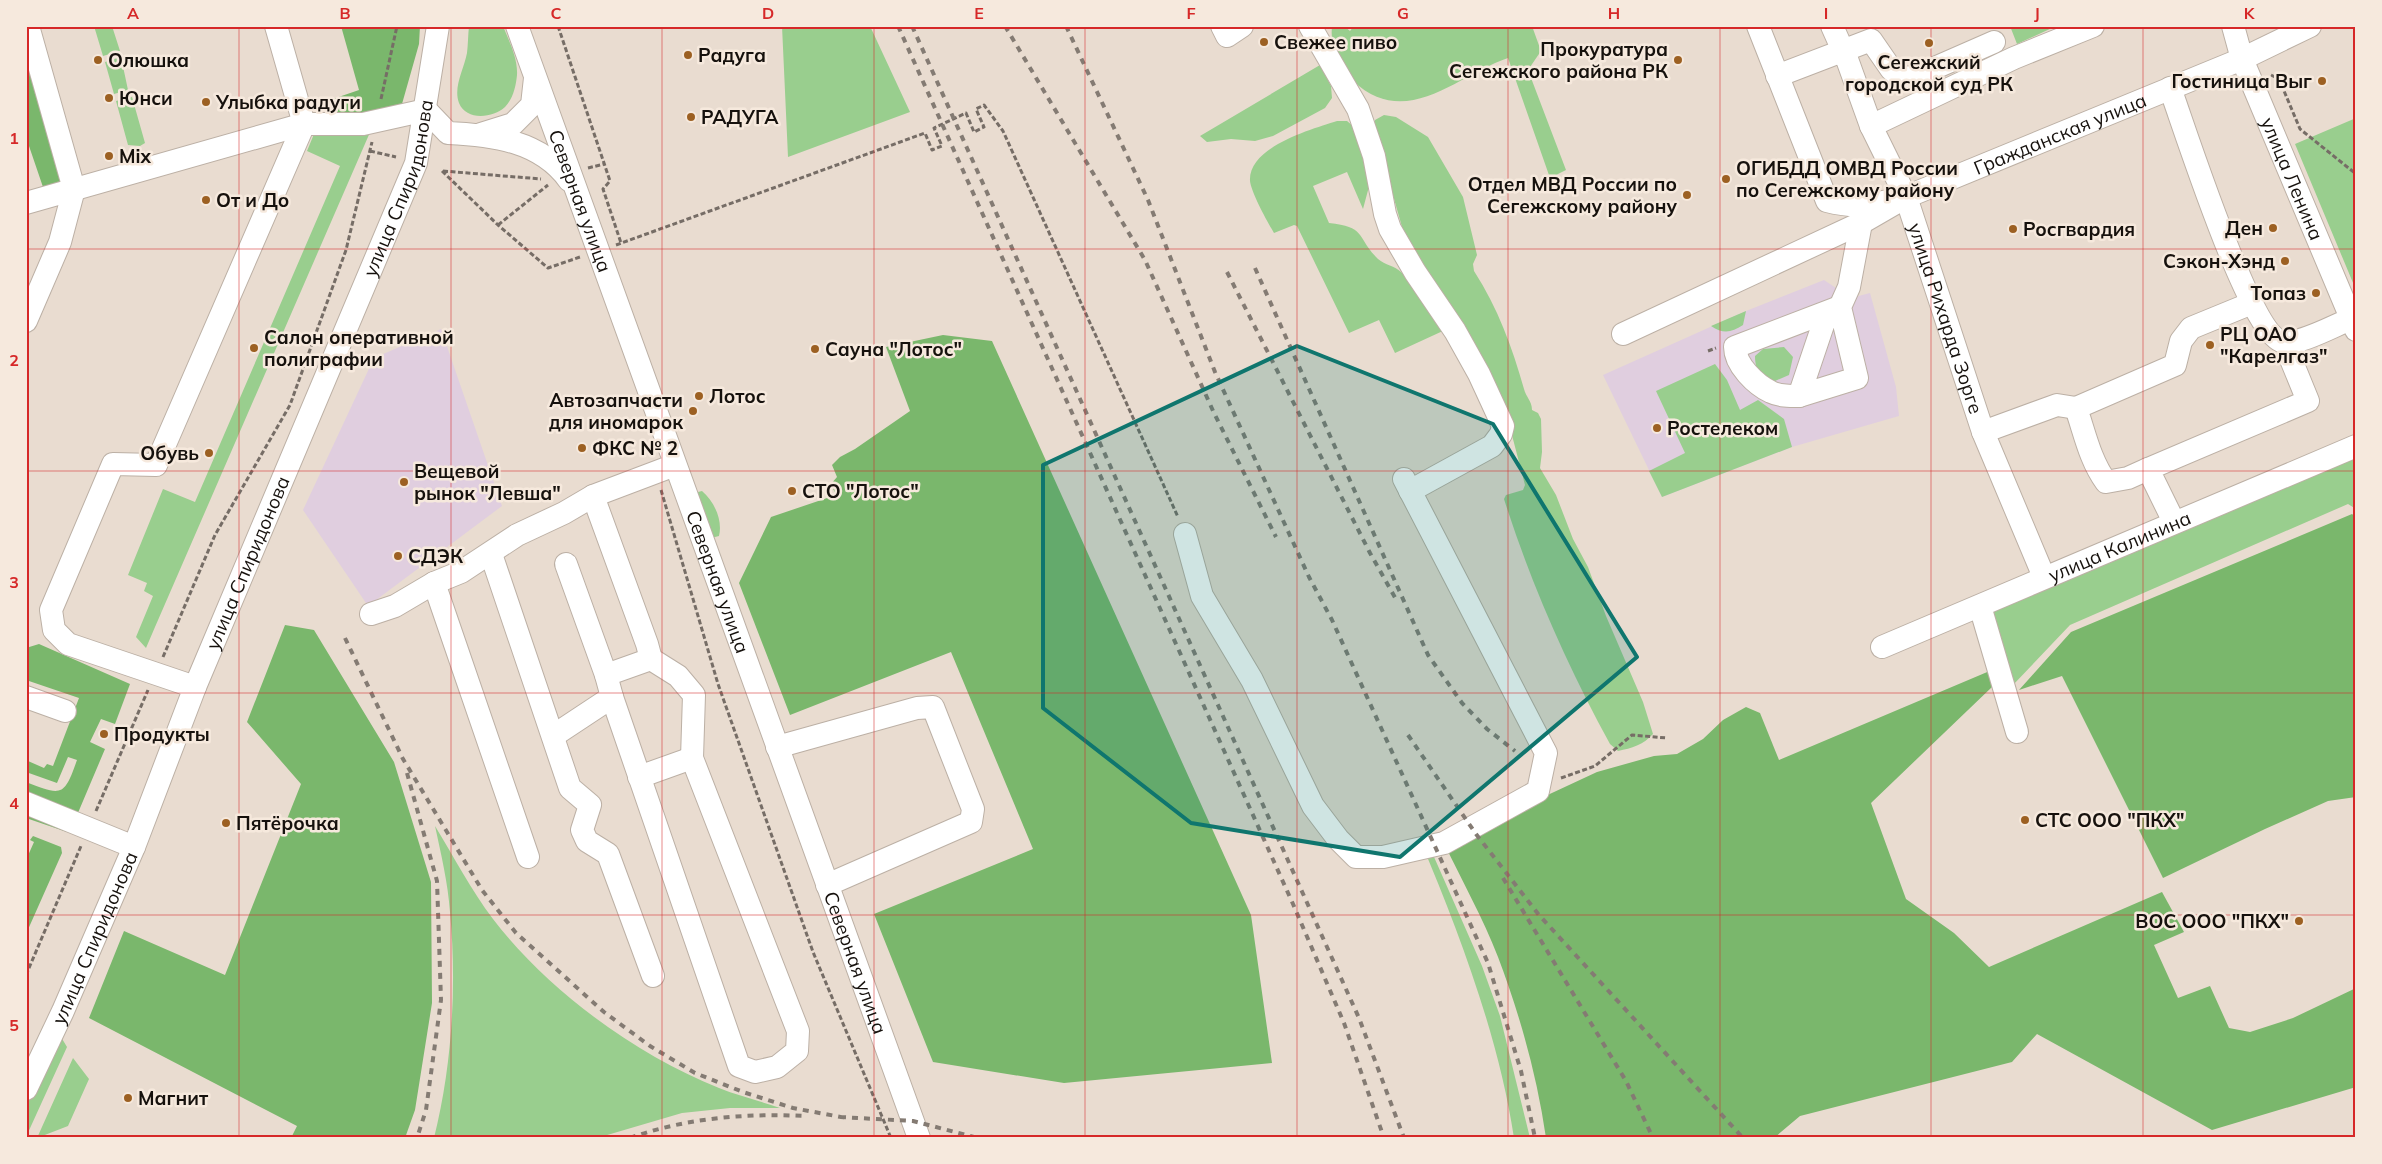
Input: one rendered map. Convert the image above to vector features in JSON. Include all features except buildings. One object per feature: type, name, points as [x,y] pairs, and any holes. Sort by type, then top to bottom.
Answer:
[{"type":"street","points":[[26,321],[60,242],[74,189],[28,26]]},
{"type":"street","points":[[195,687],[68,644],[54,630],[51,610],[113,464],[156,464],[304,124],[276,26]]},
{"type":"street","name":"улица Спиридонова","points":[[26,1089],[63,1011],[134,848],[195,687],[410,156],[426,110],[438,26]]},
{"type":"street","name":"Северная улица","points":[[517,26],[535,78],[580,178],[588,255],[665,469],[777,747],[918,1138]]},
{"type":"street","points":[[1185,534],[1202,596],[1252,680],[1313,806],[1338,839],[1356,857],[1383,857],[1444,843],[1538,791],[1546,753],[1407,485],[1492,446],[1501,434],[1503,426],[1479,374],[1455,331],[1415,272],[1390,229],[1385,214],[1374,156],[1358,109],[1310,26]]},
{"type":"street","points":[[1758,26],[1827,201],[1845,206],[1868,206],[1906,197]]},
{"type":"street","name":"улица Рихарда Зорге","points":[[1832,26],[1871,126],[1906,197],[1983,432],[2044,577]]},
{"type":"street","points":[[1871,126],[2014,58],[2093,26]]},
{"type":"street","name":"улица Ленина","points":[[2233,26],[2242,59],[2353,324]]},
{"type":"street","name":"Гражданская улица","points":[[1623,334],[1861,223],[1906,197],[2242,59],[2310,26]]},
{"type":"street","points":[[1777,76],[1842,50],[1868,33],[1891,69],[1901,78],[1914,77],[1994,42]]},
{"type":"street","points":[[410,156],[452,139],[481,134],[513,124],[532,105],[535,78]]},
{"type":"street","points":[[2170,88],[2207,197],[2252,303],[2271,334],[2282,342],[2297,341],[2353,324]]},
{"type":"street","points":[[26,203],[304,124],[363,124],[426,110],[448,133],[481,134],[524,144],[580,178]]},
{"type":"street","points":[[1799,396],[1824,322],[1840,307],[1849,287],[1861,223]]},
{"type":"street","points":[[1983,432],[2057,405],[2076,408],[2175,365],[2181,341],[2191,328],[2252,303]]},
{"type":"street","points":[[1840,307],[1857,378],[1799,396],[1771,392],[1754,380],[1742,367],[1735,352],[1735,347],[1840,307]]},
{"type":"street","points":[[2076,408],[2094,464],[2106,482],[2128,478],[2308,400],[2290,357],[2297,341]]},
{"type":"street","name":"улица Калинина","points":[[1882,647],[2356,446]]},
{"type":"street","points":[[371,614],[403,602],[434,583],[461,572],[491,554],[517,535],[564,513],[593,496],[665,469]]},
{"type":"street","points":[[2148,469],[2174,522]]},
{"type":"street","points":[[566,564],[606,675],[639,777],[739,1066],[755,1072],[777,1067],[797,1051],[798,1031],[692,758],[694,695],[678,676],[651,659],[648,644],[593,496]]},
{"type":"street","points":[[491,554],[570,788],[590,805],[582,830],[587,841],[608,854],[653,976]]},
{"type":"street","points":[[434,583],[528,857]]},
{"type":"street","points":[[1980,606],[2017,732]]},
{"type":"street","points":[[606,675],[651,659]]},
{"type":"street","points":[[26,697],[65,711]]},
{"type":"street","points":[[553,736],[612,697]]},
{"type":"street","points":[[777,747],[917,708],[933,707],[973,809],[971,822],[827,885]]},
{"type":"street","points":[[639,777],[692,758]]},
{"type":"street","points":[[26,802],[134,848]]},
{"type":"path","points":[[160,663],[216,536],[290,405],[346,250],[370,151],[396,26]]},
{"type":"path","points":[[558,26],[610,181],[603,189],[621,243]]},
{"type":"path","points":[[2242,59],[2279,79],[2300,130],[2356,174]]},
{"type":"path","points":[[498,225],[554,180],[442,171],[498,225],[548,268],[925,133],[932,150],[938,148],[942,146],[934,128],[966,113],[974,132],[979,130],[984,127],[976,109],[984,105],[1003,131],[1185,534]]},
{"type":"path","points":[[370,151],[410,156]]},
{"type":"path","points":[[580,178],[604,164]]},
{"type":"path","points":[[576,249],[588,255]]},
{"type":"path","points":[[581,266],[588,255]]},
{"type":"path","points":[[665,469],[718,684],[810,943],[891,1138]]},
{"type":"path","points":[[93,819],[152,681]]},
{"type":"path","points":[[1539,785],[1595,766],[1632,735],[1667,738]]},
{"type":"path","points":[[26,975],[85,837]]},
{"type":"highlighted area","points":[[1297,346],[1493,424],[1637,657],[1400,857],[1191,823],[1043,708],[1043,465]]},
{"type":"shaded area","points":[[1824,280],[1851,298],[1870,293],[1896,387],[1899,416],[1792,447],[1662,497],[1603,375],[1746,311]]},
{"type":"shaded area","name":"Вещевой рынок \"Левша\"","points":[[441,329],[502,506],[368,606],[303,510],[374,358]]},
{"type":"green space","points":[[94,26],[112,26],[120,51],[103,56]]},
{"type":"green space","points":[[341,26],[420,26],[419,44],[400,111],[326,114],[324,102],[359,90]]},
{"type":"green space","points":[[469,26],[503,26],[513,50],[517,69],[514,92],[505,107],[494,114],[480,116],[467,113],[462,109],[457,97],[458,84],[467,53]]},
{"type":"green space","points":[[782,26],[870,26],[910,112],[788,157]]},
{"type":"green space","points":[[1332,26],[1344,26],[1350,31],[1354,26],[1532,26],[1541,51],[1528,70],[1566,170],[1550,178],[1508,58],[1432,95],[1412,100],[1393,101],[1373,95],[1347,75],[1336,56],[1332,41]]},
{"type":"green space","points":[[2010,26],[2052,26],[2052,28],[2017,44]]},
{"type":"green space","points":[[26,42],[65,182],[44,190],[29,146],[26,146]]},
{"type":"green space","points":[[121,57],[128,90],[114,94],[105,62]]},
{"type":"green space","points":[[1320,65],[1331,86],[1332,98],[1325,108],[1273,136],[1255,141],[1231,139],[1207,142],[1200,136]]},
{"type":"green space","points":[[132,97],[145,143],[140,146],[128,145],[116,101]]},
{"type":"green space","points":[[1384,115],[1396,117],[1428,137],[1463,197],[1477,255],[1473,264],[1474,271],[1504,328],[1532,410],[1538,413],[1541,419],[1542,452],[1540,468],[1556,495],[1573,539],[1588,567],[1606,616],[1643,702],[1653,734],[1637,746],[1618,751],[1610,744],[1579,684],[1538,593],[1504,499],[1506,495],[1523,490],[1525,485],[1508,420],[1412,249],[1402,227],[1374,128],[1375,120]]},
{"type":"green space","points":[[2356,118],[2356,290],[2295,144]]},
{"type":"green space","points":[[1337,121],[1347,121],[1353,126],[1371,179],[1363,209],[1347,172],[1313,186],[1329,223],[1350,227],[1355,230],[1378,259],[1396,268],[1408,278],[1445,330],[1395,353],[1379,320],[1349,333],[1297,226],[1294,225],[1274,233],[1251,186],[1252,169],[1259,158],[1270,149],[1283,141]]},
{"type":"green space","points":[[371,130],[146,648],[136,637],[153,596],[144,591],[147,583],[128,575],[163,489],[195,502],[340,166],[307,151],[314,134]]},
{"type":"green space","points":[[1746,311],[1743,325],[1735,330],[1727,332],[1711,326]]},
{"type":"green space","points":[[943,335],[992,341],[1251,915],[1272,1063],[1064,1083],[933,1062],[874,914],[1033,849],[951,652],[790,715],[739,583],[771,517],[836,495],[831,484],[837,477],[832,465],[840,457],[855,449],[910,411],[886,347]]},
{"type":"green space","points":[[1784,347],[1793,357],[1789,375],[1775,381],[1766,378],[1756,366],[1755,356],[1763,349]]},
{"type":"green space","points":[[1715,364],[1727,380],[1740,410],[1758,400],[1784,419],[1792,447],[1662,497],[1649,471],[1685,453],[1656,391]]},
{"type":"green space","points":[[2356,454],[2356,509],[2348,504],[2070,625],[2013,685],[1993,612]]},
{"type":"green space","points":[[702,491],[714,505],[719,517],[719,536],[711,538],[694,493]]},
{"type":"green space","points":[[2352,514],[2356,517],[2356,797],[2328,801],[2163,878],[2062,676],[2019,690],[2071,632]]},
{"type":"green space","points":[[285,625],[314,630],[394,762],[431,882],[432,1003],[415,1110],[405,1138],[291,1138],[297,1126],[89,1018],[124,931],[225,975],[301,784],[247,722]]},
{"type":"green space","points":[[39,644],[130,684],[115,724],[101,719],[90,742],[105,749],[72,827],[67,832],[26,818],[26,782],[47,790],[60,790],[69,781],[77,760],[68,757],[57,783],[26,772],[26,756],[29,757],[28,761],[44,768],[47,764],[53,766],[79,698],[26,680],[26,648]]},
{"type":"green space","points":[[1992,670],[1992,687],[1871,803],[1906,899],[1954,933],[1989,967],[2162,892],[2184,932],[2154,945],[2178,998],[2210,986],[2229,1028],[2250,1032],[2293,1018],[2356,988],[2356,1087],[2212,1130],[2037,1034],[2012,1062],[1800,1116],[1774,1138],[1546,1138],[1533,1069],[1506,979],[1486,928],[1444,843],[1597,772],[1654,756],[1677,754],[1703,739],[1723,720],[1746,707],[1760,713],[1779,760]]},
{"type":"green space","points":[[435,826],[470,885],[493,919],[539,971],[566,995],[625,1039],[656,1058],[719,1088],[780,1108],[730,1108],[682,1113],[597,1138],[434,1138],[449,1054],[453,997],[452,940],[448,890]]},
{"type":"green space","points":[[33,836],[61,847],[62,853],[26,934],[26,860],[34,842],[30,840]]},
{"type":"green space","points":[[1427,841],[1482,966],[1500,1016],[1530,1138],[1514,1138],[1499,1063],[1488,1025],[1464,950],[1421,842]]},
{"type":"green space","points":[[43,1026],[58,1032],[67,1047],[26,1137],[26,1064]]},
{"type":"green space","points":[[73,1058],[89,1079],[68,1126],[37,1138]]},
{"type":"railway","points":[[898,26],[1293,904],[1344,1023],[1384,1138]]},
{"type":"railway","points":[[912,26],[1359,1018],[1404,1138]]},
{"type":"railway","points":[[1005,26],[1145,260],[1214,413],[1276,537]]},
{"type":"railway","points":[[1066,26],[1148,200],[1215,372],[1309,577],[1332,620],[1488,963],[1521,1071],[1535,1138]]},
{"type":"railway","points":[[1255,268],[1428,655],[1462,703],[1487,729],[1515,751]]},
{"type":"railway","points":[[1227,272],[1370,553],[1397,601]]},
{"type":"railway","points":[[345,638],[403,759],[482,890],[516,933],[604,1012],[650,1046],[695,1073],[743,1092],[793,1108],[846,1118]]},
{"type":"railway","points":[[1408,735],[1476,834],[1539,915],[1743,1138]]},
{"type":"railway","points":[[407,773],[437,881],[441,1000],[426,1110],[417,1138]]},
{"type":"railway","points":[[1503,878],[1626,1081],[1653,1138]]},
{"type":"railway","points":[[630,1138],[672,1126],[716,1118],[761,1115],[805,1116]]},
{"type":"railway","points":[[840,1117],[913,1121],[978,1138]]},
{"type":"place","name":"Свежее пиво","points":[[1264,42]]},
{"type":"place","name":"Сегежский городской суд РК","points":[[1929,43]]},
{"type":"place","name":"Радуга","points":[[688,55]]},
{"type":"place","name":"Олюшка","points":[[98,60]]},
{"type":"place","name":"Прокуратура Сегежского района РК","points":[[1678,60]]},
{"type":"place","name":"Гостиница Выг","points":[[2322,81]]},
{"type":"place","name":"Юнси","points":[[109,98]]},
{"type":"place","name":"Улыбка радуги","points":[[206,102]]},
{"type":"place","name":"РАДУГА","points":[[691,117]]},
{"type":"place","name":"Mix","points":[[109,156]]},
{"type":"place","name":"ОГИБДД ОМВД России по Сегежскому району","points":[[1726,179]]},
{"type":"place","name":"Отдел МВД России по Сегежскому району","points":[[1687,195]]},
{"type":"place","name":"От и До","points":[[206,200]]},
{"type":"place","name":"Ден","points":[[2273,228]]},
{"type":"place","name":"Росгвардия","points":[[2013,229]]},
{"type":"place","name":"Сэкон-Хэнд","points":[[2285,261]]},
{"type":"place","name":"Топаз","points":[[2316,293]]},
{"type":"place","name":"РЦ ОАО \"Карелгаз\"","points":[[2210,345]]},
{"type":"place","name":"Салон оперативной полиграфии","points":[[254,348]]},
{"type":"place","name":"Сауна \"Лотос\"","points":[[815,349]]},
{"type":"place","name":"Лотос","points":[[699,396]]},
{"type":"place","name":"Автозапчасти для иномарок","points":[[693,411]]},
{"type":"place","name":"Ростелеком","points":[[1657,428]]},
{"type":"place","name":"ФКС № 2","points":[[582,448]]},
{"type":"place","name":"Обувь","points":[[209,453]]},
{"type":"place","name":"Вещевой рынок \"Левша\"","points":[[404,482]]},
{"type":"place","name":"СТО \"Лотос\"","points":[[792,491]]},
{"type":"place","name":"СДЭК","points":[[398,556]]},
{"type":"place","name":"Продукты","points":[[104,734]]},
{"type":"place","name":"СТС ООО \"ПКХ\"","points":[[2025,820]]},
{"type":"place","name":"Пятёрочка","points":[[226,823]]},
{"type":"place","name":"ВОС ООО \"ПКХ\"","points":[[2299,921]]},
{"type":"place","name":"Магнит","points":[[128,1098]]}]
